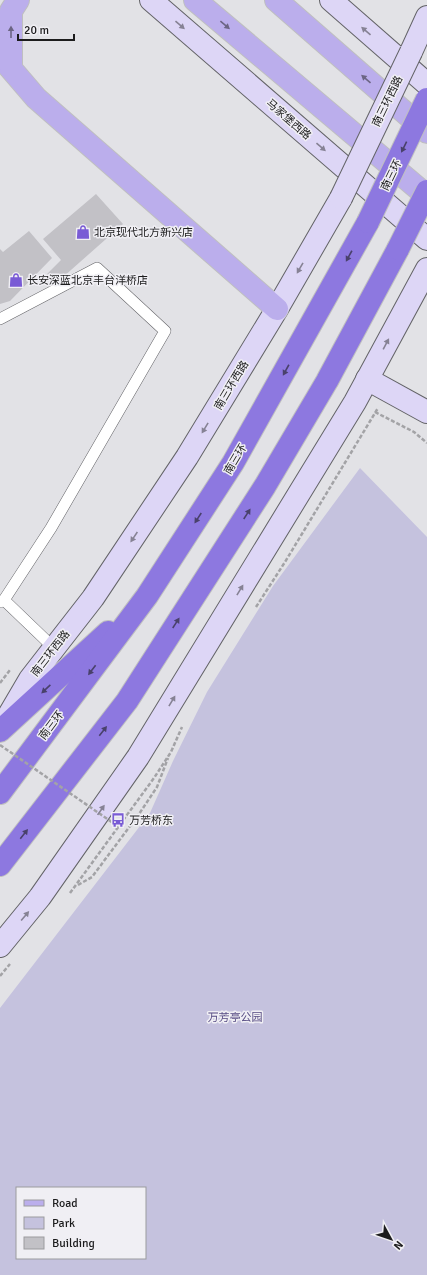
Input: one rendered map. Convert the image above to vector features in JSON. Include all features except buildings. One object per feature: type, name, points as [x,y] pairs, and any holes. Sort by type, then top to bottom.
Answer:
[{"type":"highway","name":"南三环","points":[[0,793],[147,596],[233,463],[368,222],[427,99]]},
{"type":"highway","points":[[0,864],[131,694],[266,486],[327,381],[398,249],[427,191]]},
{"type":"highway","points":[[0,731],[147,596]]},
{"type":"main road","points":[[18,0],[11,11],[5,61],[36,98],[277,309]]},
{"type":"main road","points":[[195,0],[427,196]]},
{"type":"main road","points":[[276,0],[427,132]]},
{"type":"street","name":"马家堡西路","points":[[151,0],[427,239]]},
{"type":"street","points":[[331,0],[427,84]]},
{"type":"street","name":"南三环西路","points":[[0,731],[30,679],[93,598],[188,457],[277,309],[341,198],[427,17]]},
{"type":"street","points":[[0,946],[40,897],[138,757],[355,402],[426,270]]},
{"type":"street","points":[[367,378],[427,412]]},
{"type":"lane","points":[[0,319],[97,268],[165,331],[51,528],[2,601],[54,648]]},
{"type":"path","points":[[355,402],[414,432],[427,443]]},
{"type":"path","points":[[0,745],[118,827]]},
{"type":"path","points":[[144,790],[77,885],[92,877],[142,809],[157,787],[171,752]]},
{"type":"green space","name":"万芳亭公园","points":[[360,468],[427,537],[427,1275],[0,1275],[0,1008],[150,813],[173,761],[207,692],[273,586]]},
{"type":"place","name":"北京现代北方新兴店","points":[[83,232]]},
{"type":"place","name":"长安深蓝北京丰台洋桥店","points":[[16,280]]},
{"type":"place","name":"万芳桥东","points":[[118,820]]}]
